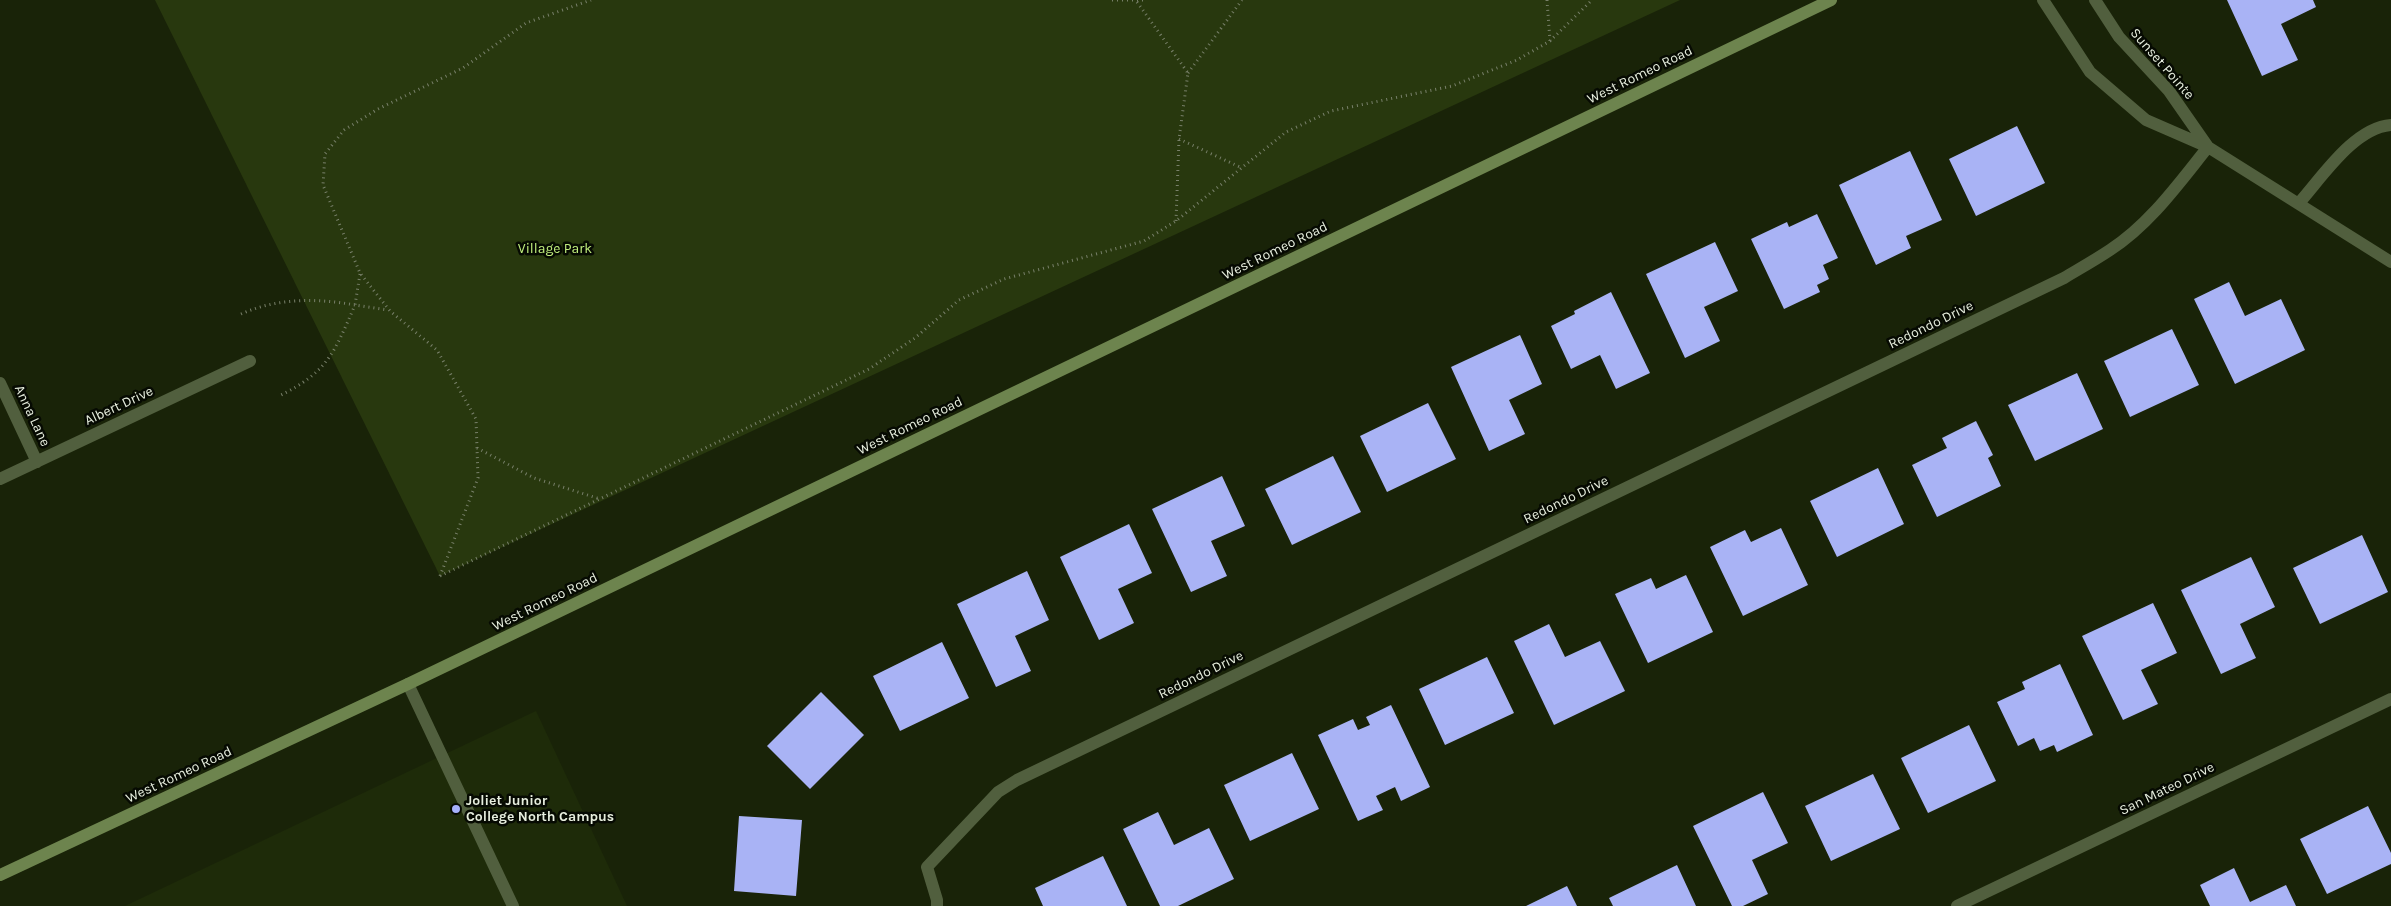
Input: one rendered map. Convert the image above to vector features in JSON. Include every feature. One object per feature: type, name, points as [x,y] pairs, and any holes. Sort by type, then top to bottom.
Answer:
[{"type":"main road","name":"West Romeo Road","points":[[0,875],[408,684],[1831,0]]},
{"type":"street","name":"Sunset Pointe","points":[[2043,0],[2090,72],[2146,120],[2208,147],[2391,262]]},
{"type":"street","name":"Sunset Pointe","points":[[2095,0],[2119,37],[2169,91],[2208,147]]},
{"type":"street","points":[[2299,203],[2358,138],[2373,128],[2391,124]]},
{"type":"street","name":"Redondo Drive","points":[[937,906],[927,867],[998,792],[1018,780],[2064,278],[2112,249],[2151,214],[2171,194],[2208,147]]},
{"type":"street","name":"Albert Drive","points":[[0,479],[250,361]]},
{"type":"street","name":"Anna Lane","points":[[0,383],[37,462]]},
{"type":"street","points":[[408,684],[513,906]]},
{"type":"street","name":"San Mateo Drive","points":[[1957,906],[2391,699]]},
{"type":"path","points":[[591,0],[526,23],[463,68],[378,109],[344,130],[325,154],[323,185],[360,273],[390,310],[437,350],[476,419],[478,478],[440,576],[869,369],[915,338],[959,300],[1004,279],[1144,241],[1176,221],[1240,167],[1286,132],[1331,111],[1452,86],[1517,60],[1550,41],[1592,0]]},
{"type":"path","points":[[1112,0],[1137,2],[1145,0]]},
{"type":"path","points":[[1176,221],[1178,139],[1188,73],[1242,0]]},
{"type":"path","points":[[1547,0],[1550,41]]},
{"type":"path","points":[[1137,2],[1188,73]]},
{"type":"path","points":[[1178,139],[1240,167]]},
{"type":"path","points":[[279,396],[314,376],[326,363],[355,305],[360,273]]},
{"type":"path","points":[[241,314],[262,305],[286,302],[333,301],[390,310]]},
{"type":"path","points":[[477,447],[534,478],[600,499]]},
{"type":"shaded area","name":"Joliet Junior College North Campus","points":[[536,711],[627,906],[125,906]]},
{"type":"green space","name":"Village Park","points":[[155,0],[1680,0],[440,576]]},
{"type":"building","points":[[2227,0],[2313,0],[2316,7],[2281,24],[2298,60],[2262,76]]},
{"type":"building","points":[[2017,126],[2045,183],[1976,216],[1949,159]]},
{"type":"building","points":[[1910,151],[1942,220],[1906,236],[1911,248],[1876,265],[1839,185]]},
{"type":"building","points":[[1817,214],[1838,258],[1823,265],[1829,279],[1817,285],[1820,292],[1784,309],[1751,239],[1787,222],[1789,227]]},
{"type":"building","points":[[1715,242],[1738,291],[1704,307],[1720,341],[1685,358],[1646,274]]},
{"type":"building","points":[[2229,282],[2245,316],[2281,299],[2305,350],[2235,384],[2194,299]]},
{"type":"building","points":[[1611,292],[1650,373],[1616,389],[1600,355],[1571,369],[1551,326],[1575,314],[1574,311]]},
{"type":"building","points":[[2172,329],[2199,385],[2130,417],[2104,361]]},
{"type":"building","points":[[1520,335],[1542,384],[1509,400],[1525,434],[1489,451],[1451,367]]},
{"type":"building","points":[[2077,373],[2103,429],[2035,461],[2008,405]]},
{"type":"building","points":[[1428,403],[1456,459],[1387,492],[1360,436]]},
{"type":"building","points":[[1976,421],[1993,455],[1988,458],[2001,486],[1937,517],[1912,465],[1947,448],[1942,438]]},
{"type":"building","points":[[1333,456],[1361,512],[1292,545],[1265,489]]},
{"type":"building","points":[[1878,468],[1904,524],[1837,557],[1810,501]]},
{"type":"building","points":[[1222,476],[1245,526],[1211,541],[1227,576],[1191,592],[1152,509]]},
{"type":"building","points":[[1129,524],[1152,573],[1118,589],[1134,623],[1099,640],[1060,557]]},
{"type":"building","points":[[1781,528],[1808,585],[1743,616],[1710,547],[1745,530],[1751,542]]},
{"type":"building","points":[[2362,535],[2388,592],[2320,624],[2293,568]]},
{"type":"building","points":[[2251,557],[2275,607],[2240,624],[2256,658],[2221,674],[2181,590]]},
{"type":"building","points":[[1027,571],[1049,620],[1015,636],[1031,671],[996,687],[957,604]]},
{"type":"building","points":[[1686,575],[1713,632],[1648,663],[1615,594],[1651,578],[1656,589]]},
{"type":"building","points":[[2153,603],[2177,653],[2141,670],[2158,704],[2123,720],[2082,636]]},
{"type":"building","points":[[1549,624],[1565,657],[1600,641],[1625,691],[1554,725],[1514,641]]},
{"type":"building","points":[[942,642],[969,698],[900,731],[873,676]]},
{"type":"building","points":[[1487,657],[1514,713],[1445,745],[1419,689]]},
{"type":"building","points":[[2060,664],[2093,735],[2057,752],[2054,745],[2040,751],[2034,738],[2018,746],[1997,702],[2025,689],[2022,682]]},
{"type":"building","points":[[821,692],[864,735],[810,789],[767,746]]},
{"type":"building","points":[[1391,705],[1430,787],[1401,801],[1395,787],[1376,796],[1383,810],[1358,821],[1318,735],[1353,719],[1358,730],[1370,725],[1366,717]]},
{"type":"building","points":[[1969,725],[1996,781],[1928,813],[1901,758]]},
{"type":"building","points":[[1292,753],[1319,809],[1250,841],[1224,785]]},
{"type":"building","points":[[1873,774],[1900,829],[1831,861],[1805,806]]},
{"type":"building","points":[[1763,792],[1788,843],[1752,860],[1768,894],[1743,906],[1732,906],[1693,826]]},
{"type":"building","points":[[2368,806],[2391,853],[2391,864],[2327,894],[2300,839]]},
{"type":"building","points":[[1158,812],[1174,845],[1209,828],[1234,879],[1178,906],[1160,906],[1123,829]]},
{"type":"building","points":[[739,816],[802,820],[796,896],[734,891]]},
{"type":"building","points":[[1103,856],[1127,906],[1043,906],[1035,888]]},
{"type":"building","points":[[1677,865],[1696,906],[1613,906],[1609,898]]},
{"type":"building","points":[[2234,868],[2250,902],[2286,885],[2296,906],[2210,906],[2200,885]]},
{"type":"building","points":[[1567,886],[1577,906],[1526,906]]},
{"type":"place","name":"Joliet Junior College North Campus","points":[[456,809]]}]
